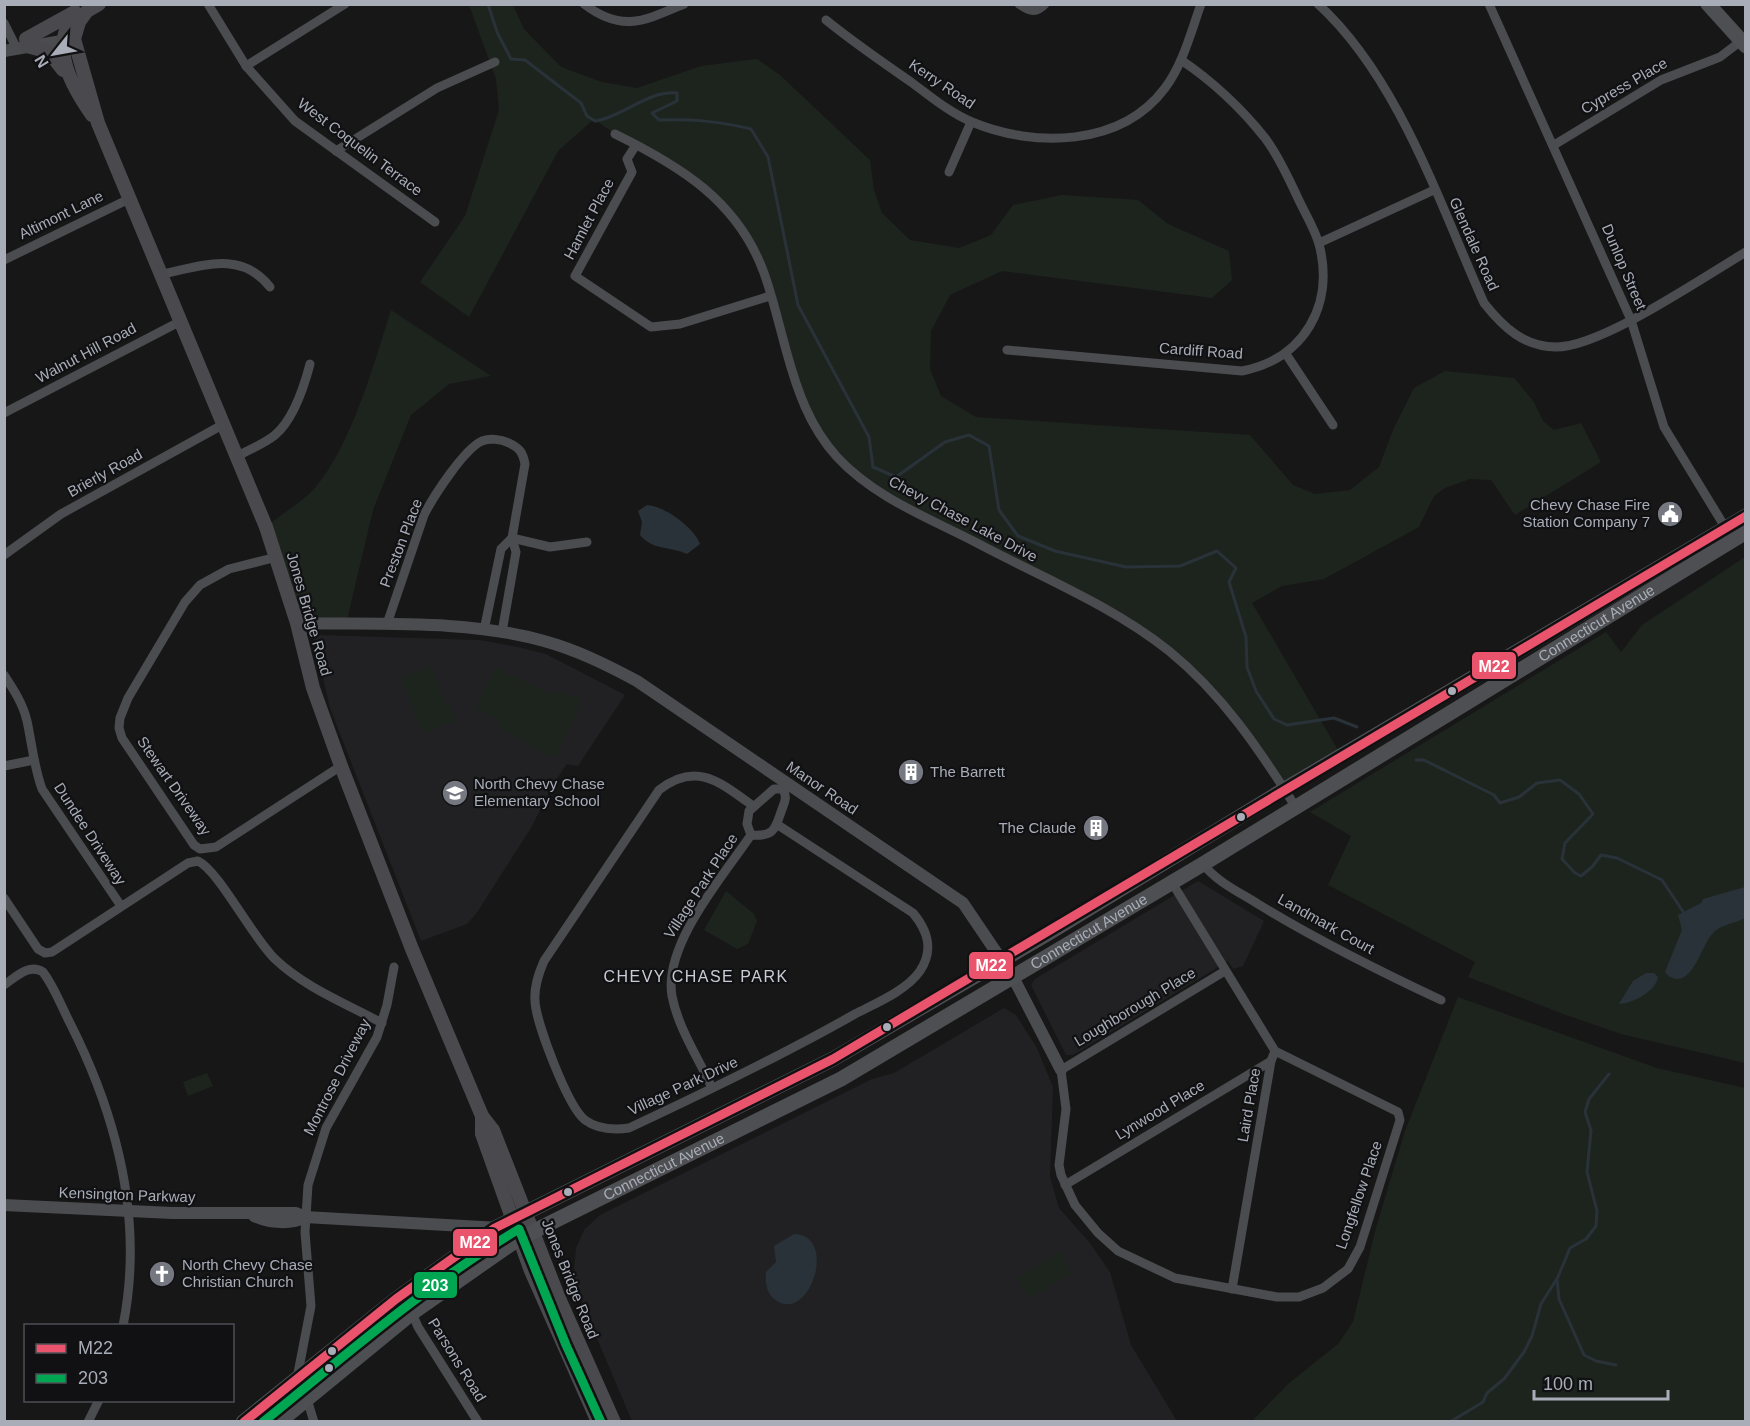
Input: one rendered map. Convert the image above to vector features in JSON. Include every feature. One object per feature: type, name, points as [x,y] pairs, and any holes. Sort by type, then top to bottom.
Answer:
[{"type":"main road","points":[[66,37],[83,16],[99,4]]},
{"type":"main road","points":[[1708,4],[1743,43]]},
{"type":"main road","points":[[66,37],[85,6]]},
{"type":"main road","points":[[18,46],[85,6]]},
{"type":"main road","name":"Jones Bridge Road","points":[[66,37],[63,54],[73,85],[98,123]]},
{"type":"main road","name":"Jones Bridge Road","points":[[66,37],[98,123],[238,456],[277,557],[313,688],[341,766],[412,949],[482,1116],[494,1130],[518,1225],[598,1422]]},
{"type":"main road","points":[[18,46],[55,57],[73,85]]},
{"type":"main road","name":"Connecticut Avenue","points":[[243,1422],[396,1299],[495,1228],[518,1225],[533,1230],[840,1079],[1203,864],[1735,533],[1746,516]]},
{"type":"main road","name":"Connecticut Avenue","points":[[279,1422],[518,1225],[833,1059],[1003,960],[1285,789],[1735,533]]},
{"type":"main road","name":"Jones Bridge Road","points":[[533,1230],[577,1341],[614,1422]]},
{"type":"street","name":"West Coquelin Terrace","points":[[208,4],[246,66],[295,121],[435,222]]},
{"type":"street","points":[[246,66],[345,4]]},
{"type":"street","points":[[584,4],[603,19],[619,22],[647,20],[684,4]]},
{"type":"street","points":[[1019,4],[1029,11],[1045,4]]},
{"type":"street","name":"Kerry Road","points":[[826,20],[942,105],[971,122],[1008,134],[1040,139],[1099,133],[1128,122],[1149,106],[1166,88],[1181,60],[1201,4]]},
{"type":"street","name":"Glendale Road","points":[[1318,4],[1367,59],[1391,95],[1484,303],[1503,327],[1524,340],[1557,347],[1578,343],[1630,320],[1746,252]]},
{"type":"street","name":"Dunlop Street","points":[[1490,4],[1630,320],[1664,427],[1735,533]]},
{"type":"street","points":[[4,23],[18,46],[52,31],[66,37]]},
{"type":"street","name":"Cypress Place","points":[[1554,145],[1661,80],[1720,57],[1743,43]]},
{"type":"street","name":"Cardiff Road","points":[[1007,350],[1242,371],[1257,368],[1286,354],[1308,331],[1320,305],[1323,277],[1319,243],[1280,162],[1265,138],[1239,109],[1181,60]]},
{"type":"street","points":[[336,151],[437,88],[495,62]]},
{"type":"street","points":[[949,172],[971,122]]},
{"type":"street","name":"Chevy Chase Lake Drive","points":[[615,134],[676,166],[708,189],[727,208],[754,249],[798,394],[813,428],[851,471],[892,500],[1107,611],[1168,650],[1205,683],[1236,718],[1295,806]]},
{"type":"street","name":"Hamlet Place","points":[[636,145],[627,159],[632,172],[575,276],[651,327],[660,327],[770,296]]},
{"type":"street","points":[[1319,243],[1434,190]]},
{"type":"street","name":"Altimont Lane","points":[[4,260],[131,198]]},
{"type":"street","points":[[162,274],[210,264],[234,264],[259,273],[270,286]]},
{"type":"street","name":"Walnut Hill Road","points":[[4,413],[181,321]]},
{"type":"street","points":[[1286,354],[1333,425]]},
{"type":"street","points":[[238,456],[275,435],[305,384],[310,364]]},
{"type":"street","name":"Brierly Road","points":[[4,555],[61,514],[224,424]]},
{"type":"street","name":"Preston Place","points":[[387,624],[424,515],[472,447],[483,441],[506,441],[524,454],[525,464],[512,538],[516,552],[502,632]]},
{"type":"street","points":[[512,538],[550,547],[587,543]]},
{"type":"street","name":"Preston Place","points":[[484,630],[501,549],[512,538]]},
{"type":"street","name":"Stewart Driveway","points":[[277,557],[229,569],[200,585],[185,602],[163,643],[128,698],[119,728],[123,738],[187,835],[200,849],[216,847],[341,766]]},
{"type":"street","name":"Manor Road","points":[[297,623],[387,624],[502,632],[545,641],[589,656],[637,681],[786,786],[963,903],[1013,976],[1061,1070],[1066,1109],[1059,1165],[1065,1185],[1086,1220],[1106,1241]]},
{"type":"street","name":"Dundee Driveway","points":[[4,675],[18,696],[26,719],[42,789],[121,906]]},
{"type":"street","points":[[4,766],[34,760]]},
{"type":"street","name":"Village Park Drive","points":[[753,806],[712,779],[695,774],[675,779],[659,790],[544,962],[535,991],[536,1011],[574,1107],[585,1120],[615,1130],[629,1128],[760,1067],[894,993],[919,973],[926,960],[928,938],[925,929],[913,913],[778,825]]},
{"type":"street","points":[[753,806],[774,789],[786,786],[786,801],[778,825]]},
{"type":"street","name":"Village Park Place","points":[[712,1088],[675,1006],[671,970],[678,945],[751,835],[748,818],[753,806]]},
{"type":"street","name":"Village Park Place","points":[[751,835],[767,834],[778,825]]},
{"type":"street","name":"Stewart Driveway","points":[[121,906],[188,863],[198,861],[211,871],[256,939],[275,959],[301,979],[382,1023]]},
{"type":"street","name":"Landmark Court","points":[[1203,864],[1210,873],[1235,890],[1306,932],[1442,1000]]},
{"type":"street","name":"Laird Place","points":[[1171,881],[1275,1052],[1271,1061],[1232,1289]]},
{"type":"street","points":[[4,898],[38,949],[45,954],[52,952],[121,906]]},
{"type":"street","name":"Montrose Driveway","points":[[297,1378],[308,1334],[311,1306],[305,1217],[308,1185],[322,1137],[368,1056],[382,1023],[394,966]]},
{"type":"street","points":[[4,985],[28,969],[38,969],[46,976],[92,1068],[105,1100],[117,1142],[131,1222],[130,1261],[123,1324]]},
{"type":"street","name":"Loughborough Place","points":[[1061,1070],[1225,971]]},
{"type":"street","name":"Longfellow Place","points":[[1106,1241],[1153,1270],[1175,1278],[1277,1297],[1299,1296],[1323,1288],[1348,1269],[1360,1247],[1400,1120],[1398,1112],[1275,1052]]},
{"type":"street","name":"Lynwood Place","points":[[1065,1185],[1271,1061]]},
{"type":"street","name":"Kensington Parkway","points":[[4,1205],[248,1213],[263,1220],[296,1222],[305,1217],[495,1228]]},
{"type":"street","name":"Parsons Road","points":[[412,1313],[478,1422]]},
{"type":"street","points":[[307,1399],[313,1420]]},
{"type":"street","points":[[88,1422],[98,1402]]},
{"type":"shaded area","points":[[469,5],[513,5],[524,29],[561,67],[602,82],[637,88],[701,66],[757,59],[780,75],[870,160],[874,190],[882,213],[910,240],[959,248],[991,235],[1013,205],[1062,195],[1138,200],[1168,224],[1229,251],[1232,280],[1212,298],[1002,271],[950,295],[931,331],[930,369],[941,396],[976,417],[1250,435],[1293,485],[1315,494],[1350,490],[1379,467],[1393,430],[1414,388],[1445,371],[1514,378],[1534,402],[1543,421],[1554,430],[1581,423],[1601,462],[1515,515],[1491,480],[1470,479],[1445,488],[1434,496],[1419,527],[1324,579],[1282,586],[1252,603],[1342,757],[1285,789],[1205,683],[1138,629],[867,484],[813,428],[754,249],[708,189],[594,119],[558,151],[469,317],[420,282],[465,216],[499,110],[496,79]]},
{"type":"shaded area","points":[[391,310],[491,376],[449,384],[411,415],[373,510],[346,624],[297,623],[266,527],[311,492],[329,469],[361,402]]},
{"type":"shaded area","points":[[647,505],[662,509],[678,518],[692,531],[700,544],[687,554],[656,546],[645,540],[640,535],[642,522],[638,511]]},
{"type":"shaded area","points":[[1745,557],[1745,1063],[1621,1034],[1468,977],[1475,962],[1328,885],[1351,836],[1310,812],[1606,632],[1621,652],[1642,625]]},
{"type":"shaded area","name":"North Chevy Chase Elementary School","points":[[317,635],[480,640],[518,647],[546,654],[625,695],[578,766],[567,764],[552,786],[531,828],[476,914],[467,924],[421,941],[330,708],[314,638]]},
{"type":"shaded area","points":[[430,666],[446,704],[449,704],[456,720],[423,733],[401,678]]},
{"type":"shaded area","points":[[495,668],[551,694],[559,692],[582,698],[558,755],[550,757],[498,727],[501,721],[475,708]]},
{"type":"shaded area","points":[[1198,881],[1264,921],[1243,966],[1233,969],[1228,961],[1073,1055],[1066,1055],[1031,985],[1035,979]]},
{"type":"shaded area","points":[[1745,887],[1745,918],[1715,931],[1691,971],[1685,976],[1678,979],[1670,977],[1665,972],[1682,930],[1678,915],[1701,903],[1703,899]]},
{"type":"shaded area","points":[[726,891],[754,914],[757,921],[748,944],[737,949],[704,930]]},
{"type":"shaded area","points":[[1646,973],[1654,973],[1658,977],[1653,987],[1637,999],[1619,1004],[1633,981]]},
{"type":"shaded area","points":[[1458,997],[1657,1068],[1745,1088],[1745,1421],[1252,1421],[1288,1384],[1338,1344],[1353,1322],[1376,1228],[1405,1131]]},
{"type":"shaded area","points":[[1004,1008],[1016,1015],[1037,1048],[1053,1087],[1050,1177],[1059,1208],[1089,1242],[1110,1272],[1131,1345],[1177,1421],[632,1421],[573,1282],[576,1248],[584,1230],[600,1215],[872,1079],[894,1073]]},
{"type":"shaded area","points":[[207,1073],[213,1086],[188,1096],[183,1082]]},
{"type":"shaded area","points":[[794,1234],[808,1238],[815,1249],[817,1263],[814,1278],[807,1292],[798,1301],[786,1304],[773,1298],[769,1292],[766,1286],[766,1272],[776,1262],[774,1246]]},
{"type":"shaded area","points":[[1059,1252],[1072,1273],[1029,1299],[1017,1278]]},
{"type":"waterway","points":[[488,4],[497,32],[511,59],[525,60],[581,103],[587,116],[595,121],[616,115],[646,99],[666,93],[677,93],[677,101],[652,113],[659,120],[705,121],[751,129],[768,157],[798,305],[869,437],[873,467],[896,477],[945,442],[969,435],[989,446],[999,510],[1018,536],[1055,551],[1126,567],[1180,566],[1217,551],[1236,568],[1229,582],[1246,637],[1247,667],[1256,691],[1274,719],[1287,725],[1334,718],[1357,727]]},
{"type":"waterway","points":[[1416,760],[1424,760],[1494,795],[1500,803],[1519,797],[1537,783],[1560,780],[1579,794],[1593,814],[1565,843],[1562,859],[1575,873],[1581,876],[1601,855],[1617,858],[1662,880],[1684,913]]},
{"type":"waterway","points":[[1450,1422],[1483,1402],[1487,1393],[1504,1379],[1524,1352],[1532,1336],[1541,1304],[1558,1277],[1570,1248],[1586,1239],[1596,1226],[1597,1211],[1587,1172],[1591,1130],[1585,1112],[1589,1099],[1609,1074]]},
{"type":"waterway","points":[[1557,1279],[1559,1299],[1584,1355],[1596,1361],[1616,1365]]},
{"type":"transit line","name":"M22","points":[[244,1422],[396,1299],[495,1228],[833,1059],[1746,516]]},
{"type":"transit line","name":"203","points":[[263,1422],[419,1297],[519,1229],[566,1345],[601,1422]]},
{"type":"place","name":"Chevy Chase Fire Station Company 7","points":[[1670,514]]},
{"type":"place","name":"The Barrett","points":[[911,772]]},
{"type":"place","name":"North Chevy Chase Elementary School","points":[[455,793]]},
{"type":"place","name":"The Claude","points":[[1096,828]]},
{"type":"place","name":"North Chevy Chase Christian Church","points":[[162,1274]]},
{"type":"district","name":"CHEVY CHASE PARK","points":[[696,976]]}]
